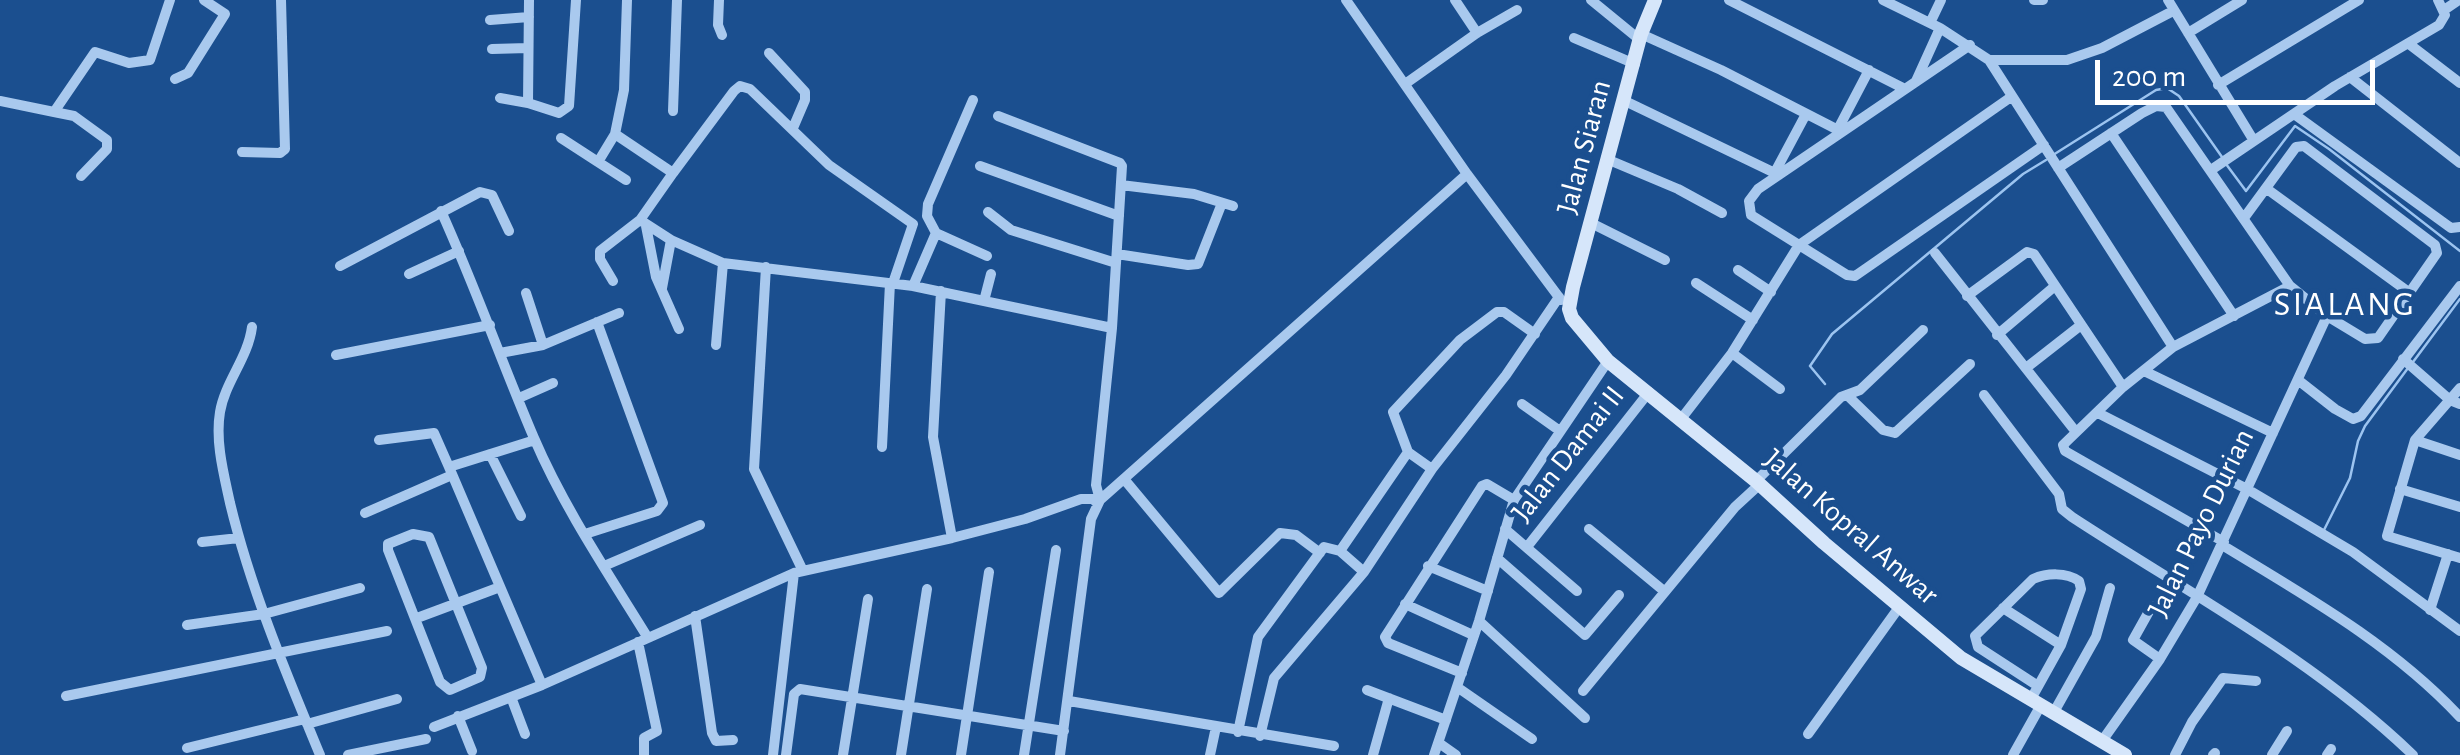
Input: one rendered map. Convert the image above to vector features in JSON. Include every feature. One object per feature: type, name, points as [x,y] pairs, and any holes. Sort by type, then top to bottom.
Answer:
[{"type":"street","points":[[54,112],[95,52],[129,63],[150,60],[170,0]]},
{"type":"street","points":[[176,79],[188,73],[225,14],[204,0]]},
{"type":"street","points":[[242,152],[280,153],[285,149],[281,0]]},
{"type":"street","points":[[528,0],[528,103]]},
{"type":"street","points":[[500,98],[560,113],[570,106],[576,0]]},
{"type":"street","points":[[598,162],[615,134],[624,90],[627,0]]},
{"type":"street","points":[[673,111],[677,0]]},
{"type":"street","points":[[720,0],[718,25],[722,35]]},
{"type":"street","points":[[1260,736],[1274,678],[1364,572],[1432,469],[1564,303],[1467,174],[1346,0]]},
{"type":"street","points":[[1455,0],[1476,32]]},
{"type":"street","points":[[1591,0],[1640,37],[1721,70],[1840,131]]},
{"type":"street","name":"Jalan Siaran","points":[[1564,303],[1609,160],[1640,37],[1655,0]]},
{"type":"street","points":[[1729,0],[1906,89]]},
{"type":"street","points":[[1883,0],[1970,45],[1989,60],[2173,347]]},
{"type":"street","points":[[1916,81],[1941,0]]},
{"type":"street","points":[[2034,0],[2042,0]]},
{"type":"street","points":[[2188,33],[2242,0]]},
{"type":"street","points":[[2218,85],[2359,0]]},
{"type":"street","points":[[2214,168],[2350,77],[2439,25],[2441,5],[2458,0]]},
{"type":"street","points":[[1989,60],[2067,60],[2102,48],[2170,6],[2254,142]]},
{"type":"street","points":[[1405,84],[1476,32],[1517,10]]},
{"type":"street","points":[[490,20],[529,17]]},
{"type":"street","points":[[1574,38],[1634,64]]},
{"type":"street","points":[[2409,44],[2457,76]]},
{"type":"street","points":[[1970,45],[1777,174],[1752,195],[1748,210],[1756,219],[1847,276],[1855,276],[2046,147]]},
{"type":"street","points":[[492,49],[528,48]]},
{"type":"street","points":[[769,53],[804,92],[805,100],[793,128]]},
{"type":"street","points":[[1840,131],[1869,70]]},
{"type":"street","points":[[2350,77],[2460,162]]},
{"type":"street","points":[[614,281],[600,259],[600,251],[643,223],[673,173],[740,86],[750,88],[829,166],[913,224],[892,283],[882,447]]},
{"type":"street","points":[[1681,419],[1732,353],[1799,245],[2011,98]]},
{"type":"street","points":[[973,100],[926,216],[936,233],[987,256]]},
{"type":"street","points":[[0,101],[74,116],[107,140],[107,149],[82,176]]},
{"type":"street","points":[[1625,101],[1777,174]]},
{"type":"street","points":[[2056,166],[2156,106],[2166,107],[2214,168],[2244,218],[2290,286],[2326,316],[2366,340],[2378,338],[2434,261],[2435,246],[2309,148],[2296,147],[2244,218]]},
{"type":"street","points":[[1777,174],[1806,114]]},
{"type":"street","points":[[2294,114],[2451,228],[2460,227]]},
{"type":"street","points":[[998,116],[1120,162],[1112,328],[1096,485],[1099,502]]},
{"type":"street","points":[[2111,133],[2234,316]]},
{"type":"street","points":[[615,134],[673,173]]},
{"type":"street","points":[[561,138],[626,180]]},
{"type":"street","points":[[1609,160],[1678,189],[1722,213]]},
{"type":"street","points":[[980,166],[1119,216]]},
{"type":"street","points":[[1060,755],[1091,518],[1099,502],[1467,174]]},
{"type":"street","points":[[988,212],[1011,230],[1116,259],[1198,264],[1228,204],[1194,194],[1121,185]]},
{"type":"street","points":[[2266,189],[2410,292]]},
{"type":"street","points":[[340,266],[485,191],[492,194],[509,231]]},
{"type":"street","points":[[441,211],[535,440],[643,640],[657,730],[644,738],[644,755]]},
{"type":"street","points":[[643,223],[723,263],[913,286],[1112,328]]},
{"type":"street","points":[[643,223],[662,289],[679,329]]},
{"type":"street","points":[[1591,223],[1666,260]]},
{"type":"street","points":[[913,286],[936,233]]},
{"type":"street","points":[[662,289],[672,240]]},
{"type":"street","points":[[409,274],[459,250]]},
{"type":"street","points":[[1967,296],[2028,252],[2034,254],[2122,387]]},
{"type":"street","points":[[1935,253],[2076,432]]},
{"type":"street","points":[[716,346],[723,263]]},
{"type":"street","points":[[766,267],[754,468],[799,572],[772,755]]},
{"type":"street","points":[[1738,270],[1771,292]]},
{"type":"street","points":[[984,300],[991,274]]},
{"type":"street","points":[[1696,283],[1753,320]]},
{"type":"street","points":[[1997,335],[2055,286]]},
{"type":"street","points":[[2290,286],[2173,347],[2122,387],[2063,446],[2064,451],[2341,617],[2429,684],[2460,718]]},
{"type":"street","points":[[2298,380],[2335,409],[2352,419],[2358,418],[2409,363],[2460,286]]},
{"type":"street","points":[[941,292],[933,438],[952,538]]},
{"type":"street","points":[[526,293],[543,345]]},
{"type":"street","name":"Jalan Kopral Anwar","points":[[1564,303],[1575,324],[1608,362],[1758,482],[1961,658],[2041,700],[2125,755]]},
{"type":"street","points":[[1432,469],[1408,452],[1393,412],[1460,340],[1501,311],[1536,334]]},
{"type":"street","points":[[500,353],[543,345],[619,313]]},
{"type":"street","name":"Jalan Payo Durian","points":[[2102,742],[2160,659],[2197,597],[2326,316]]},
{"type":"street","points":[[585,534],[657,510],[664,504],[598,322]]},
{"type":"street","points":[[336,354],[490,325]]},
{"type":"street","points":[[2026,368],[2081,325]]},
{"type":"street","points":[[252,327],[219,421],[222,466],[238,538],[320,755]]},
{"type":"street","points":[[1583,691],[1734,507],[1846,395],[1860,390],[1923,330]]},
{"type":"street","points":[[1732,353],[1780,389]]},
{"type":"street","points":[[1434,755],[1514,500],[1608,362]]},
{"type":"street","points":[[2409,363],[2455,402]]},
{"type":"street","points":[[1846,395],[1882,430],[1895,432],[1970,364]]},
{"type":"street","points":[[2144,372],[2274,433]]},
{"type":"street","points":[[519,398],[553,383]]},
{"type":"street","points":[[2430,610],[2454,556],[2387,536],[2415,440],[2455,402],[2460,388]]},
{"type":"street","name":"Jalan Damai II","points":[[1528,547],[1649,392]]},
{"type":"street","points":[[1984,395],[2058,494],[2062,509],[2197,597],[2262,634],[2380,724],[2414,755]]},
{"type":"street","points":[[1522,404],[1560,431]]},
{"type":"street","points":[[2098,413],[2247,489],[2354,552],[2460,631]]},
{"type":"street","points":[[378,440],[434,433],[542,685]]},
{"type":"street","points":[[365,514],[450,471],[535,440]]},
{"type":"street","points":[[2415,440],[2460,456]]},
{"type":"street","points":[[1340,552],[1408,452]]},
{"type":"street","points":[[490,454],[521,516]]},
{"type":"street","points":[[1124,479],[1219,593],[1280,533],[1296,535],[1320,553]]},
{"type":"street","points":[[1462,673],[1386,642],[1385,637],[1485,484],[1514,500]]},
{"type":"street","points":[[2400,489],[2460,507]]},
{"type":"street","points":[[434,727],[542,685],[799,572],[952,538],[1081,499],[1099,502]]},
{"type":"street","points":[[604,566],[700,525]]},
{"type":"street","points":[[1589,528],[1664,591]]},
{"type":"street","points":[[1505,529],[1578,591]]},
{"type":"street","points":[[414,534],[429,537],[440,560],[482,668],[475,682],[450,690],[443,686],[417,618],[388,550],[388,544],[414,534]]},
{"type":"street","points":[[202,542],[238,538]]},
{"type":"street","points":[[1238,732],[1258,637],[1320,553],[1328,546],[1364,572]]},
{"type":"street","points":[[1024,755],[1056,550]]},
{"type":"street","points":[[1496,558],[1585,635],[1618,594]]},
{"type":"street","points":[[1428,566],[1488,591]]},
{"type":"street","points":[[960,755],[989,572]]},
{"type":"street","points":[[2014,755],[2041,700],[2082,585],[2073,577],[2045,574],[2032,579],[1975,636],[1976,643],[2041,700]]},
{"type":"street","points":[[417,618],[500,587]]},
{"type":"street","points":[[187,625],[264,614],[360,588]]},
{"type":"street","points":[[2041,700],[2096,637],[2110,588]]},
{"type":"street","points":[[901,755],[926,589]]},
{"type":"street","points":[[844,755],[868,599]]},
{"type":"street","points":[[1405,604],[1474,634]]},
{"type":"street","points":[[1808,734],[1900,606]]},
{"type":"street","points":[[2152,606],[2133,640],[2160,659]]},
{"type":"street","points":[[2002,608],[2061,645]]},
{"type":"street","points":[[696,616],[712,734],[716,741],[733,740]]},
{"type":"street","points":[[1479,621],[1585,718]]},
{"type":"street","points":[[66,696],[387,631]]},
{"type":"street","points":[[2175,755],[2192,722],[2223,678],[2256,682]]},
{"type":"street","points":[[1457,687],[1532,739]]},
{"type":"street","points":[[786,755],[795,690],[1064,731]]},
{"type":"street","points":[[1367,690],[1446,720]]},
{"type":"street","points":[[511,696],[525,734]]},
{"type":"street","points":[[1373,755],[1388,698]]},
{"type":"street","points":[[186,748],[397,699]]},
{"type":"street","points":[[1068,701],[1334,746]]},
{"type":"street","points":[[458,716],[472,751]]},
{"type":"street","points":[[1210,755],[1216,727]]},
{"type":"street","points":[[2272,755],[2288,731]]},
{"type":"street","points":[[348,755],[426,739]]},
{"type":"street","points":[[1294,755],[1297,741]]},
{"type":"street","points":[[1439,743],[1456,755]]},
{"type":"waterway","points":[[2053,155],[2156,90],[2167,88],[2179,96],[2222,157]]},
{"type":"waterway","points":[[2226,164],[2246,191],[2295,126],[2460,251]]},
{"type":"waterway","points":[[1825,384],[1810,366],[1832,334],[2023,174],[2046,160]]},
{"type":"waterway","points":[[2413,362],[2460,299]]},
{"type":"waterway","points":[[2323,532],[2350,478],[2365,426],[2408,368]]},
{"type":"district","name":"SIALANG","points":[[2345,304]]}]
